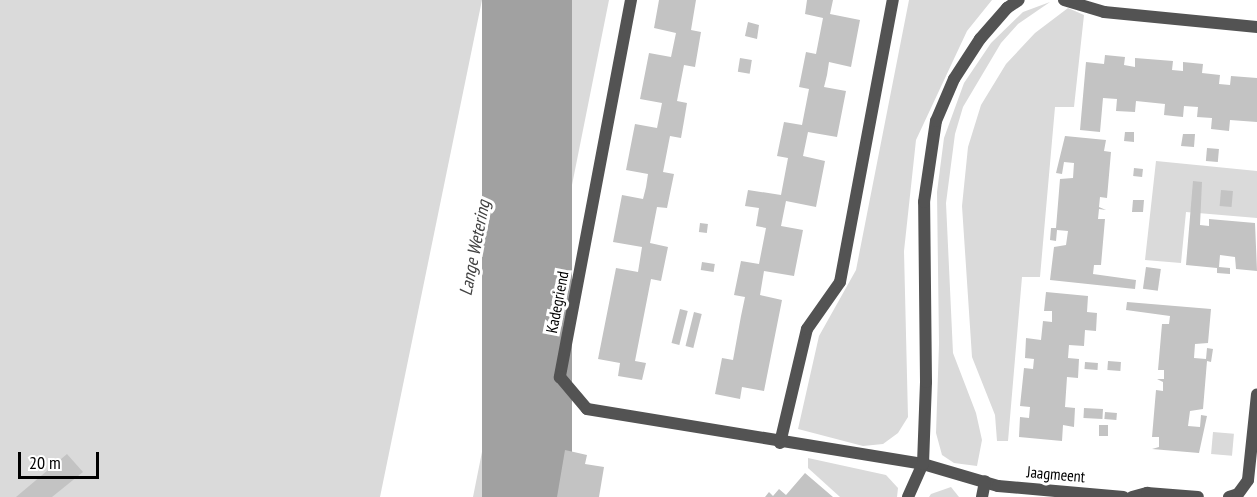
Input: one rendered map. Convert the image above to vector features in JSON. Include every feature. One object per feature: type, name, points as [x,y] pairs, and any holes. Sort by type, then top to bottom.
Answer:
[{"type":"street","name":"Kadegriend","points":[[631,0],[560,377],[587,408],[780,443],[923,464]]},
{"type":"street","points":[[780,443],[807,329],[840,282],[893,0]]},
{"type":"street","points":[[1064,0],[1104,12],[1257,27]]},
{"type":"street","points":[[908,497],[923,464],[926,382],[924,202],[929,155],[936,121],[954,79],[980,39],[1016,1]]},
{"type":"street","points":[[1229,497],[1238,494],[1248,480],[1257,394]]},
{"type":"street","name":"Jaagmeent","points":[[923,464],[998,486],[1124,497]]},
{"type":"street","points":[[982,497],[985,481]]},
{"type":"street","points":[[1132,497],[1147,493],[1198,497]]},
{"type":"shaded area","points":[[0,0],[482,0],[380,497],[0,497]]},
{"type":"shaded area","points":[[572,0],[609,0],[538,355],[542,383],[552,404],[570,412],[551,497],[473,497]]},
{"type":"shaded area","points":[[909,0],[992,0],[967,31],[916,140],[904,251],[908,417],[898,433],[883,444],[863,446],[798,429],[819,336],[856,270]]},
{"type":"shaded area","points":[[1050,2],[1018,24],[1001,43],[963,107],[955,134],[946,203],[953,353],[976,413],[982,440],[977,466],[954,463],[942,455],[936,433],[939,344],[937,192],[944,138],[964,83],[991,43],[1023,12]]},
{"type":"shaded area","points":[[1068,8],[1084,15],[1074,107],[1055,107],[1040,277],[1022,277],[1008,441],[997,441],[995,415],[972,357],[962,206],[968,147],[981,105],[1006,64],[1035,33]]},
{"type":"shaded area","points":[[1156,161],[1257,171],[1257,218],[1186,212],[1181,263],[1145,260]]},
{"type":"shaded area","points":[[1213,432],[1234,434],[1232,456],[1211,454]]},
{"type":"shaded area","points":[[808,458],[886,475],[898,488],[897,497],[840,497],[808,468]]},
{"type":"shaded area","points":[[951,487],[959,497],[929,497],[931,494]]},
{"type":"water","points":[[482,0],[572,0],[572,497],[482,497]]},
{"type":"building","points":[[659,0],[696,0],[691,30],[701,32],[695,67],[684,65],[677,101],[687,103],[681,138],[670,136],[663,172],[674,174],[667,208],[657,207],[650,243],[668,247],[661,281],[651,279],[635,361],[646,363],[642,380],[618,376],[620,363],[598,359],[616,268],[638,272],[642,247],[613,242],[622,195],[643,199],[646,187],[648,174],[626,170],[635,124],[657,128],[662,103],[640,99],[649,53],[671,57],[676,33],[654,28]]},
{"type":"building","points":[[807,0],[833,0],[830,14],[860,20],[851,67],[829,62],[824,87],[846,91],[837,137],[808,132],[803,156],[825,161],[816,207],[786,201],[781,226],[803,230],[794,276],[764,271],[760,295],[782,300],[764,391],[742,387],[740,399],[715,394],[722,358],[733,360],[745,297],[734,295],[741,261],[759,264],[766,228],[756,226],[759,208],[745,206],[748,190],[781,195],[788,158],[777,156],[784,122],[802,125],[809,89],[799,87],[806,52],[816,54],[823,18],[805,14]]},
{"type":"building","points":[[748,22],[759,25],[757,39],[745,36]]},
{"type":"building","points":[[1105,55],[1125,57],[1124,65],[1135,67],[1135,58],[1173,61],[1172,70],[1183,71],[1183,62],[1203,64],[1202,73],[1220,75],[1219,84],[1230,85],[1231,76],[1257,78],[1257,122],[1230,120],[1229,131],[1211,129],[1212,118],[1197,117],[1198,107],[1184,106],[1183,117],[1164,115],[1165,104],[1136,101],[1135,112],[1116,111],[1117,99],[1103,98],[1100,132],[1080,130],[1086,62],[1104,64]]},
{"type":"building","points":[[740,58],[752,60],[750,74],[738,72]]},
{"type":"building","points":[[1125,132],[1134,132],[1134,142],[1124,141]]},
{"type":"building","points":[[1183,134],[1195,134],[1194,147],[1181,146]]},
{"type":"building","points":[[1065,136],[1106,140],[1104,151],[1111,152],[1107,198],[1100,197],[1099,207],[1106,210],[1099,209],[1098,219],[1105,219],[1101,265],[1094,265],[1093,274],[1136,280],[1135,289],[1050,280],[1054,247],[1066,245],[1068,231],[1057,230],[1056,241],[1050,240],[1051,228],[1056,228],[1060,179],[1073,178],[1074,163],[1064,162],[1062,174],[1056,173]]},
{"type":"building","points":[[1207,148],[1219,149],[1218,162],[1206,161]]},
{"type":"building","points":[[1134,168],[1143,169],[1142,177],[1133,176]]},
{"type":"building","points":[[1193,181],[1202,182],[1200,225],[1209,226],[1209,219],[1255,223],[1257,271],[1236,269],[1235,257],[1220,255],[1219,267],[1230,268],[1230,274],[1217,273],[1217,268],[1186,265]]},
{"type":"building","points":[[1221,190],[1233,191],[1232,207],[1220,206]]},
{"type":"building","points":[[1133,200],[1144,200],[1143,212],[1132,212]]},
{"type":"building","points":[[700,223],[708,224],[707,233],[699,232]]},
{"type":"building","points":[[702,262],[715,264],[714,272],[701,270]]},
{"type":"building","points":[[1146,267],[1161,269],[1158,291],[1143,289]]},
{"type":"building","points":[[1046,292],[1088,296],[1087,312],[1097,313],[1096,331],[1085,330],[1084,346],[1069,345],[1068,358],[1079,359],[1078,378],[1067,377],[1065,407],[1075,408],[1074,427],[1063,425],[1062,441],[1019,437],[1020,417],[1029,418],[1030,407],[1020,406],[1024,368],[1033,369],[1034,359],[1025,358],[1026,338],[1041,340],[1043,321],[1052,322],[1052,311],[1044,311]]},
{"type":"building","points":[[1127,302],[1211,309],[1208,343],[1195,344],[1194,358],[1206,359],[1207,348],[1213,349],[1211,362],[1207,361],[1203,409],[1190,411],[1188,426],[1200,427],[1201,415],[1207,416],[1199,453],[1152,449],[1159,447],[1159,437],[1152,437],[1156,390],[1163,391],[1163,382],[1157,379],[1164,379],[1164,370],[1158,370],[1162,324],[1169,324],[1170,316],[1126,310]]},
{"type":"building","points":[[680,309],[688,311],[679,345],[672,343]]},
{"type":"building","points":[[694,312],[702,314],[693,348],[686,346]]},
{"type":"building","points":[[1108,361],[1121,362],[1120,371],[1107,370]]},
{"type":"building","points":[[1085,362],[1098,363],[1097,370],[1085,369]]},
{"type":"building","points":[[1084,408],[1103,409],[1102,419],[1083,418]]},
{"type":"building","points":[[1105,412],[1117,413],[1116,420],[1104,419]]},
{"type":"building","points":[[1099,425],[1108,425],[1108,436],[1099,436]]},
{"type":"building","points":[[565,450],[587,455],[585,464],[604,467],[599,497],[557,497]]},
{"type":"building","points":[[67,454],[83,472],[52,497],[16,497]]},
{"type":"building","points":[[805,473],[833,497],[765,497],[769,492],[773,496],[779,489],[786,495]]},
{"type":"water label","name":"Lange Wetering","points":[[475,248]]}]
